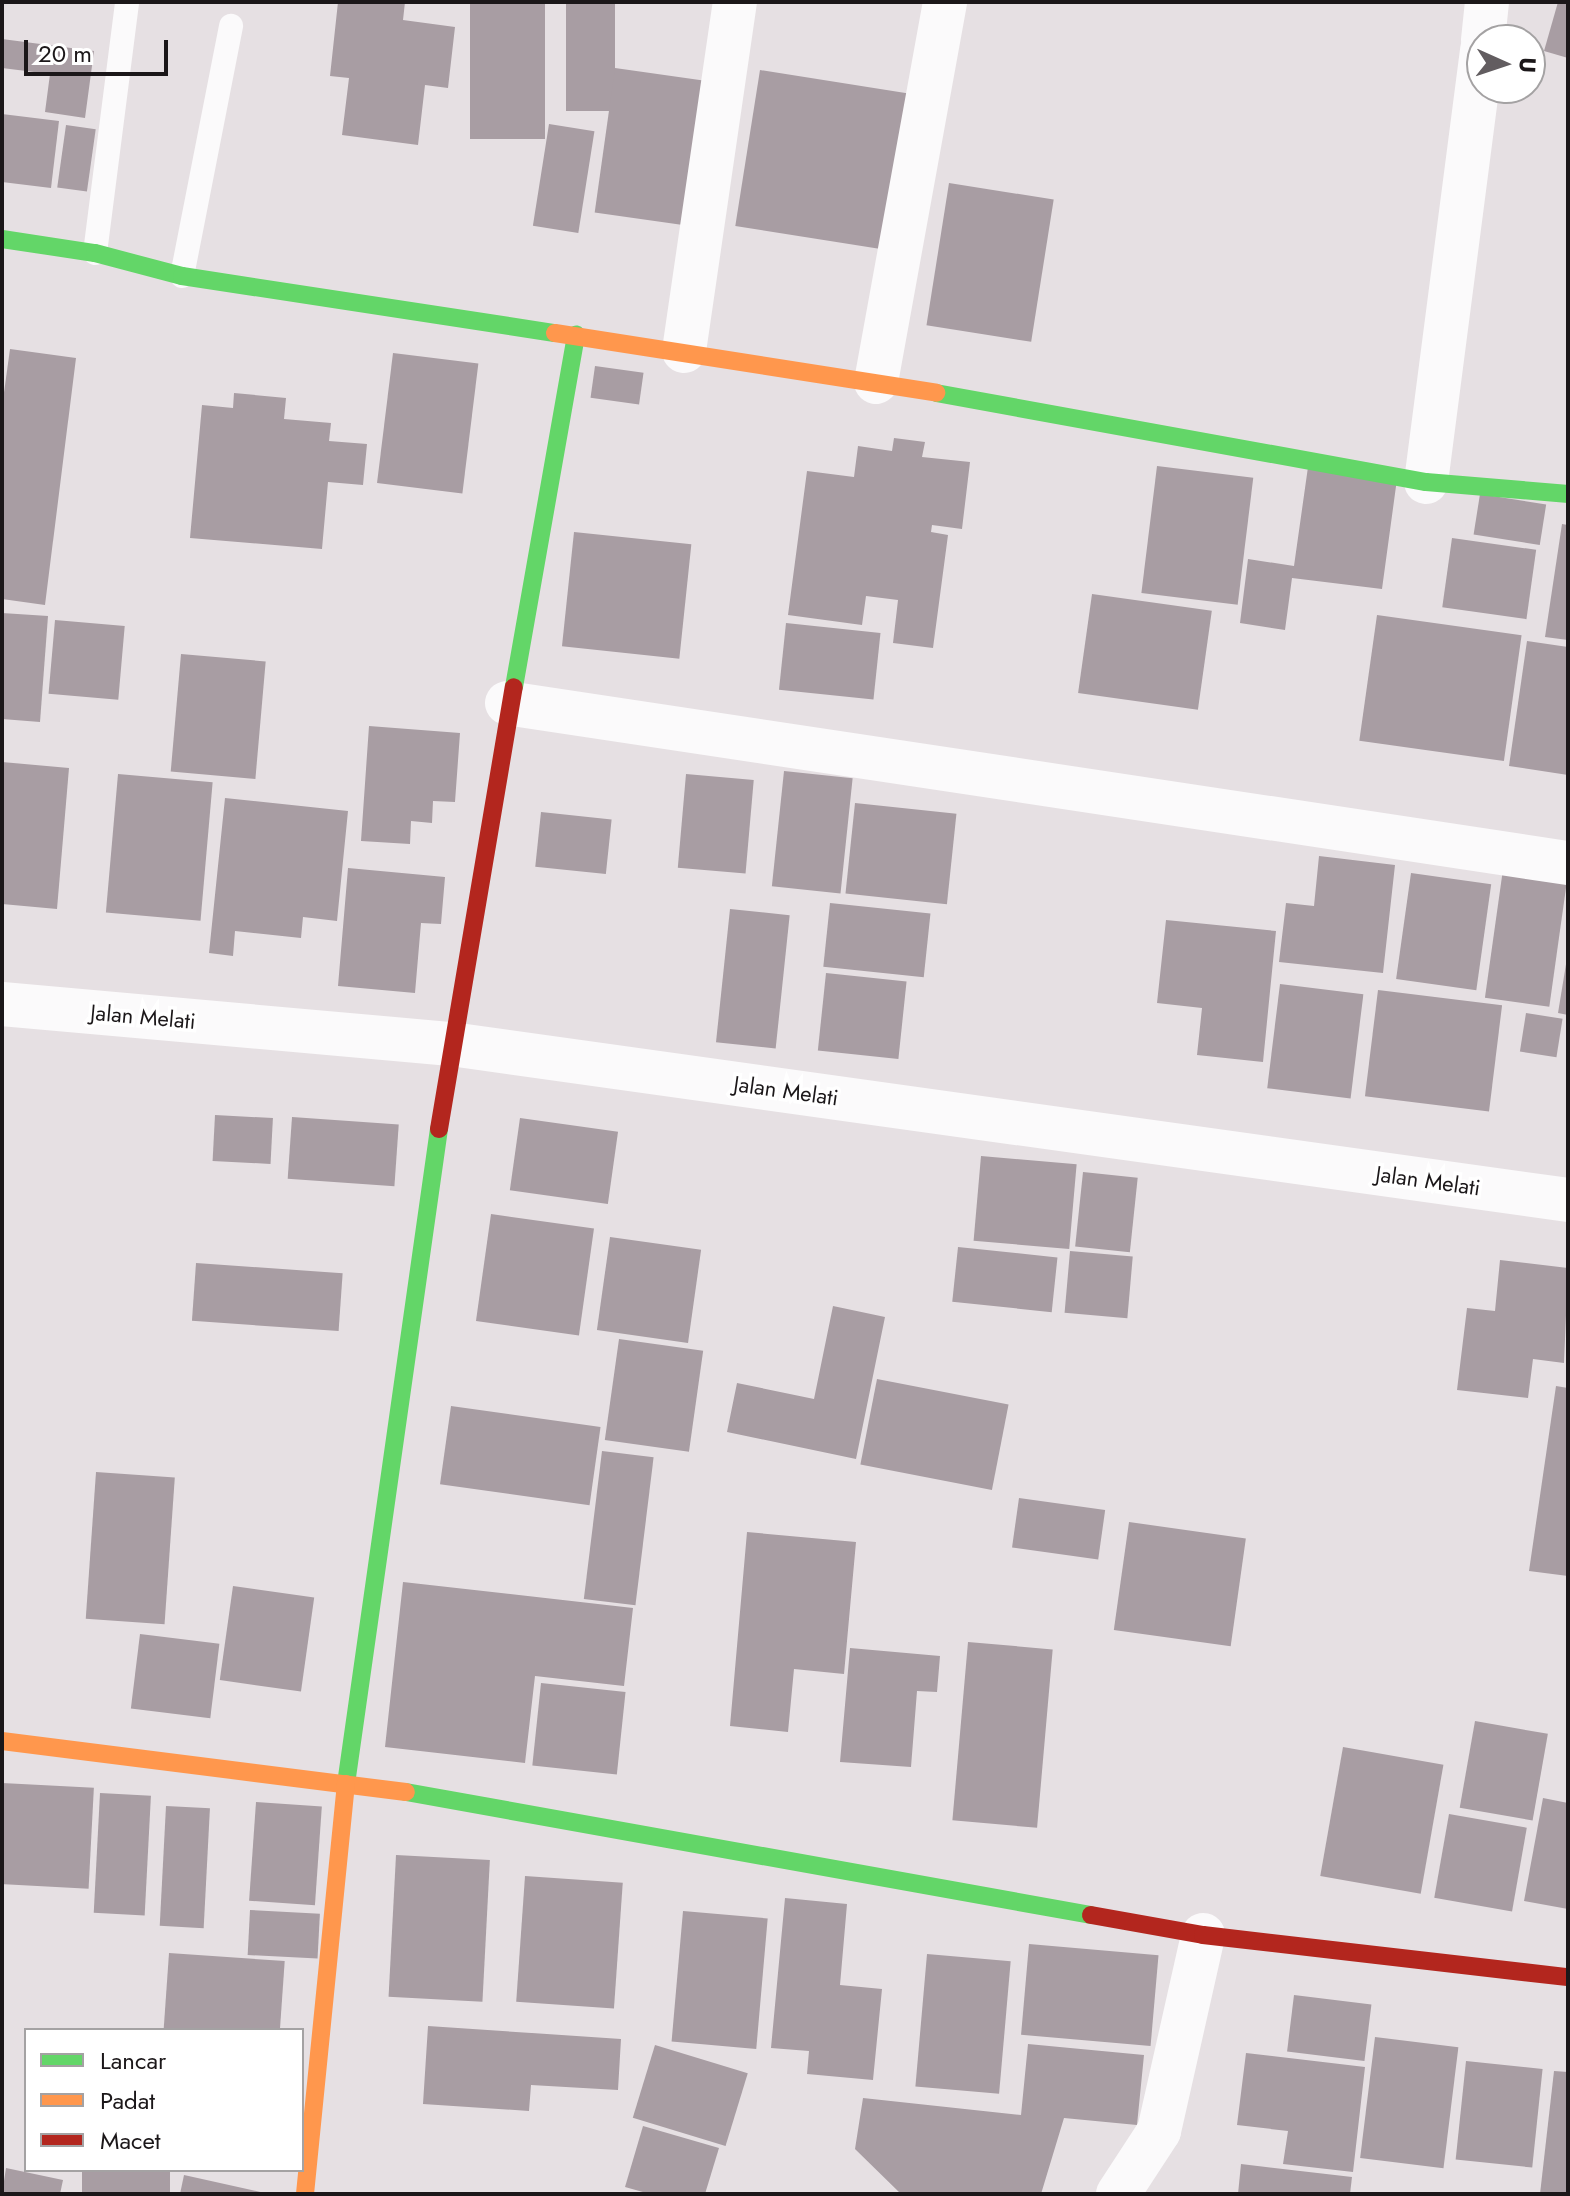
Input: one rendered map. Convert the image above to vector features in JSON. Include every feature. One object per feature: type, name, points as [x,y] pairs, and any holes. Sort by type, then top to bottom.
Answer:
[{"type":"street","points":[[684,351],[735,2]]},
{"type":"street","points":[[876,382],[945,2]]},
{"type":"street","points":[[1485,24],[1487,2]]},
{"type":"street","points":[[1426,482],[1475,104]]},
{"type":"street","points":[[2,239],[95,253],[182,276],[876,382],[1426,482],[1568,494]]},
{"type":"street","points":[[305,2194],[346,1781],[451,1044],[507,703],[576,334]]},
{"type":"street","points":[[507,703],[1568,863]]},
{"type":"street","name":"Jalan Melati","points":[[2,1004],[451,1044],[1568,1200]]},
{"type":"street","points":[[2,1741],[346,1781],[1203,1935],[1568,1977]]},
{"type":"street","points":[[1118,2194],[1159,2131],[1203,1935]]},
{"type":"lane","points":[[95,253],[127,2]]},
{"type":"lane","points":[[182,276],[231,26]]},
{"type":"building","points":[[338,2],[405,2],[403,20],[455,27],[448,88],[425,85],[418,145],[342,135],[349,78],[330,76]]},
{"type":"building","points":[[470,2],[545,2],[545,139],[470,139]]},
{"type":"building","points":[[566,2],[615,2],[615,111],[566,111]]},
{"type":"building","points":[[1558,2],[1568,2],[1568,58],[1546,52]]},
{"type":"building","points":[[2,39],[94,51],[85,118],[45,112],[50,74],[2,68]]},
{"type":"building","points":[[615,68],[712,82],[692,226],[595,213]]},
{"type":"building","points":[[760,70],[910,94],[885,250],[735,226]]},
{"type":"building","points":[[2,114],[59,121],[51,188],[2,182]]},
{"type":"building","points":[[549,124],[594,131],[578,233],[533,226]]},
{"type":"building","points":[[66,125],[96,129],[87,192],[57,187]]},
{"type":"building","points":[[949,183],[1054,200],[1031,342],[926,325]]},
{"type":"building","points":[[10,349],[76,358],[45,605],[2,599],[2,407]]},
{"type":"building","points":[[393,353],[478,363],[462,494],[377,483]]},
{"type":"building","points":[[595,366],[644,373],[639,405],[591,398]]},
{"type":"building","points":[[234,393],[286,398],[284,419],[331,423],[329,441],[367,444],[363,485],[328,482],[322,549],[190,538],[202,405],[233,408]]},
{"type":"building","points":[[894,438],[925,442],[922,457],[970,462],[962,529],[932,525],[931,532],[948,535],[933,648],[893,643],[898,600],[866,596],[862,625],[788,615],[807,471],[854,477],[858,446],[892,451]]},
{"type":"building","points":[[1157,466],[1253,478],[1238,605],[1141,593]]},
{"type":"building","points":[[1308,467],[1397,479],[1382,589],[1292,578],[1285,630],[1240,623],[1248,559],[1294,566]]},
{"type":"building","points":[[1480,494],[1546,504],[1540,545],[1474,534]]},
{"type":"building","points":[[1562,524],[1568,525],[1568,640],[1545,637]]},
{"type":"building","points":[[574,532],[691,544],[679,659],[562,646]]},
{"type":"building","points":[[1452,538],[1536,550],[1526,619],[1442,607]]},
{"type":"building","points":[[1092,594],[1212,611],[1198,710],[1078,693]]},
{"type":"building","points":[[2,613],[48,616],[40,722],[2,719]]},
{"type":"building","points":[[1377,615],[1522,635],[1504,761],[1359,741]]},
{"type":"building","points":[[55,620],[125,626],[118,700],[49,694]]},
{"type":"building","points":[[786,623],[880,633],[873,700],[779,690]]},
{"type":"building","points":[[1527,641],[1568,647],[1568,775],[1509,766]]},
{"type":"building","points":[[181,654],[266,661],[255,779],[171,772]]},
{"type":"building","points":[[369,726],[460,733],[455,802],[433,801],[432,823],[411,821],[410,844],[361,841]]},
{"type":"building","points":[[2,762],[69,768],[57,909],[2,904]]},
{"type":"building","points":[[784,771],[853,778],[840,894],[772,886]]},
{"type":"building","points":[[118,774],[213,782],[201,921],[106,912]]},
{"type":"building","points":[[686,774],[754,780],[746,874],[678,868]]},
{"type":"building","points":[[225,798],[348,811],[337,921],[303,917],[301,938],[235,931],[233,956],[209,953]]},
{"type":"building","points":[[855,803],[956,814],[947,904],[845,894]]},
{"type":"building","points":[[541,812],[612,819],[606,874],[535,867]]},
{"type":"building","points":[[1319,856],[1395,865],[1383,973],[1279,962],[1286,903],[1314,906]]},
{"type":"building","points":[[1504,862],[1568,871],[1549,1007],[1485,998]]},
{"type":"building","points":[[348,868],[445,877],[441,924],[421,923],[415,993],[338,986]]},
{"type":"building","points":[[1411,873],[1491,884],[1476,990],[1396,979]]},
{"type":"building","points":[[830,903],[930,914],[924,977],[823,967]]},
{"type":"building","points":[[730,909],[790,915],[776,1049],[716,1042]]},
{"type":"building","points":[[1166,920],[1276,931],[1263,1062],[1197,1055],[1202,1008],[1157,1003]]},
{"type":"building","points":[[1568,952],[1568,1015],[1558,1013]]},
{"type":"building","points":[[826,973],[907,981],[898,1059],[818,1051]]},
{"type":"building","points":[[1280,984],[1363,994],[1351,1098],[1267,1088]]},
{"type":"building","points":[[1378,990],[1502,1005],[1489,1111],[1365,1096]]},
{"type":"building","points":[[1526,1013],[1563,1019],[1556,1057],[1520,1052]]},
{"type":"building","points":[[215,1115],[273,1118],[271,1164],[213,1161]]},
{"type":"building","points":[[292,1117],[399,1124],[394,1186],[288,1179]]},
{"type":"building","points":[[520,1118],[618,1132],[608,1204],[510,1190]]},
{"type":"building","points":[[981,1156],[1077,1164],[1069,1249],[974,1241]]},
{"type":"building","points":[[1083,1172],[1138,1178],[1130,1252],[1075,1247]]},
{"type":"building","points":[[491,1214],[594,1228],[579,1335],[476,1321]]},
{"type":"building","points":[[610,1237],[701,1250],[688,1343],[597,1330]]},
{"type":"building","points":[[958,1247],[1057,1257],[1052,1312],[952,1302]]},
{"type":"building","points":[[1070,1251],[1133,1256],[1127,1318],[1065,1313]]},
{"type":"building","points":[[1500,1260],[1568,1268],[1564,1363],[1533,1359],[1528,1398],[1457,1390],[1467,1308],[1495,1311]]},
{"type":"building","points":[[196,1263],[343,1273],[339,1331],[192,1321]]},
{"type":"building","points":[[833,1306],[885,1317],[856,1459],[727,1432],[737,1383],[814,1399]]},
{"type":"building","points":[[619,1339],[703,1351],[689,1452],[605,1440]]},
{"type":"building","points":[[877,1379],[1009,1405],[992,1490],[860,1464]]},
{"type":"building","points":[[1556,1386],[1568,1388],[1568,1576],[1529,1571]]},
{"type":"building","points":[[451,1406],[601,1427],[590,1505],[440,1484]]},
{"type":"building","points":[[602,1451],[654,1457],[635,1605],[584,1599]]},
{"type":"building","points":[[96,1472],[175,1478],[165,1624],[86,1619]]},
{"type":"building","points":[[1019,1498],[1105,1510],[1098,1560],[1012,1548]]},
{"type":"building","points":[[1129,1522],[1246,1538],[1231,1646],[1114,1630]]},
{"type":"building","points":[[747,1532],[856,1542],[844,1674],[794,1669],[788,1732],[730,1726]]},
{"type":"building","points":[[403,1582],[633,1608],[624,1686],[535,1676],[525,1763],[385,1747]]},
{"type":"building","points":[[233,1586],[314,1597],[301,1691],[220,1680]]},
{"type":"building","points":[[140,1634],[219,1644],[210,1718],[131,1708]]},
{"type":"building","points":[[968,1642],[1053,1649],[1037,1828],[952,1820]]},
{"type":"building","points":[[850,1648],[940,1656],[937,1692],[917,1691],[911,1767],[840,1762]]},
{"type":"building","points":[[541,1683],[626,1692],[617,1774],[532,1766]]},
{"type":"building","points":[[1475,1721],[1548,1734],[1533,1821],[1460,1808]]},
{"type":"building","points":[[1343,1747],[1443,1765],[1421,1894],[1320,1876]]},
{"type":"building","points":[[2,1783],[94,1788],[89,1889],[2,1884]]},
{"type":"building","points":[[100,1793],[151,1796],[145,1916],[94,1913]]},
{"type":"building","points":[[1543,1798],[1568,1803],[1568,1909],[1524,1901]]},
{"type":"building","points":[[256,1802],[322,1807],[315,1905],[249,1901]]},
{"type":"building","points":[[166,1806],[210,1808],[204,1928],[160,1926]]},
{"type":"building","points":[[1449,1814],[1527,1828],[1512,1911],[1434,1898]]},
{"type":"building","points":[[396,1855],[490,1860],[482,2002],[389,1997]]},
{"type":"building","points":[[525,1876],[623,1883],[614,2009],[516,2002]]},
{"type":"building","points":[[785,1898],[847,1904],[840,1985],[882,1989],[873,2080],[807,2074],[809,2051],[771,2048]]},
{"type":"building","points":[[250,1910],[320,1914],[318,1959],[248,1955]]},
{"type":"building","points":[[683,1911],[768,1918],[756,2049],[672,2042]]},
{"type":"building","points":[[1029,1944],[1159,1955],[1151,2046],[1021,2035]]},
{"type":"building","points":[[169,1953],[285,1961],[280,2028],[164,2028]]},
{"type":"building","points":[[927,1954],[1011,1961],[999,2094],[915,2086]]},
{"type":"building","points":[[1294,1995],[1371,2005],[1364,2061],[1287,2052]]},
{"type":"building","points":[[428,2026],[621,2039],[618,2090],[531,2085],[529,2111],[423,2104]]},
{"type":"building","points":[[1375,2037],[1458,2047],[1444,2168],[1360,2158]]},
{"type":"building","points":[[1028,2044],[1144,2055],[1137,2125],[1064,2118],[1041,2194],[901,2194],[855,2149],[863,2098],[1021,2115]]},
{"type":"building","points":[[655,2045],[748,2073],[726,2146],[633,2118]]},
{"type":"building","points":[[1246,2053],[1365,2067],[1353,2172],[1283,2164],[1288,2131],[1237,2125]]},
{"type":"building","points":[[1466,2061],[1543,2069],[1532,2168],[1456,2159]]},
{"type":"building","points":[[1554,2071],[1568,2072],[1568,2194],[1540,2194]]},
{"type":"building","points":[[643,2126],[719,2148],[705,2194],[650,2194],[625,2187]]},
{"type":"building","points":[[1241,2164],[1352,2177],[1350,2194],[1238,2194]]},
{"type":"building","points":[[6,2168],[63,2180],[60,2194],[2,2194]]},
{"type":"building","points":[[82,2172],[170,2172],[170,2194],[82,2194]]},
{"type":"building","points":[[184,2175],[265,2193],[265,2194],[180,2194]]},
{"type":"traffic: fast","points":[[2,239],[95,253],[182,276],[555,333]]},
{"type":"traffic: fast","points":[[514,687],[576,334]]},
{"type":"traffic: fast","points":[[936,393],[1426,482],[1568,494]]},
{"type":"traffic: fast","points":[[346,1784],[439,1129]]},
{"type":"traffic: fast","points":[[406,1792],[1091,1915]]},
{"type":"traffic: slow","points":[[555,333],[936,393]]},
{"type":"traffic: slow","points":[[2,1741],[406,1792]]},
{"type":"traffic: slow","points":[[305,2194],[346,1784]]},
{"type":"traffic: jam","points":[[439,1129],[514,687]]},
{"type":"traffic: jam","points":[[1091,1915],[1203,1935],[1568,1977]]}]
